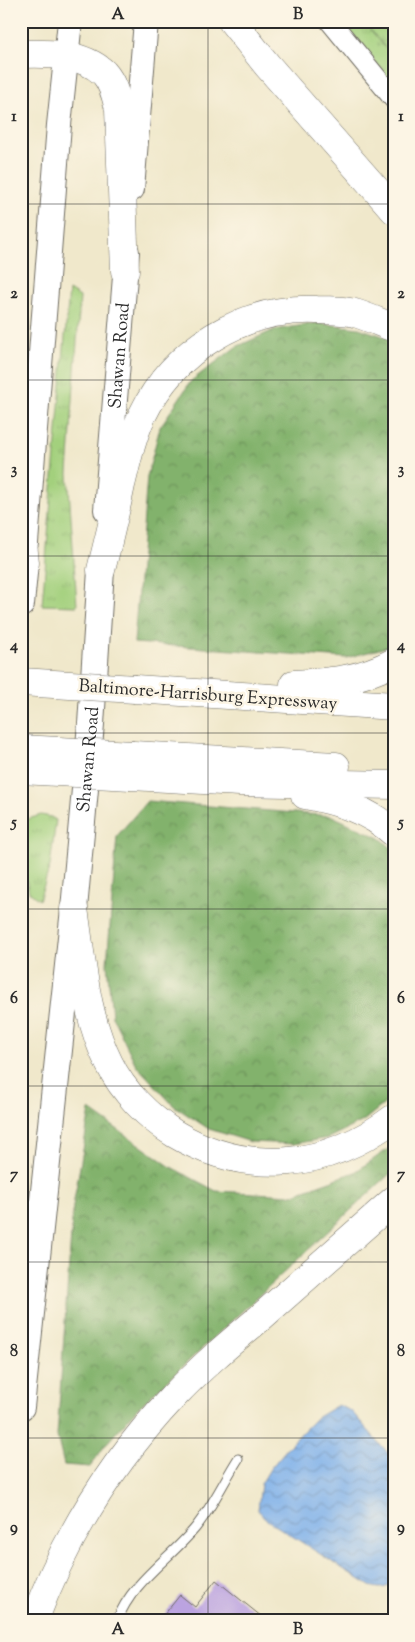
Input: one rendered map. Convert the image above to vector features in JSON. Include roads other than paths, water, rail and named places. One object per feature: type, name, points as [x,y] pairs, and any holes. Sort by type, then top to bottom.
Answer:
[{"type":"highway","points":[[232,21],[394,210]]},
{"type":"highway","points":[[21,54],[48,54],[82,61],[105,74],[114,89],[119,109],[125,271]]},
{"type":"highway","points":[[101,570],[130,445],[142,415],[167,377],[182,360],[201,344],[224,330],[248,319],[276,312],[302,309],[354,313],[394,328]]},
{"type":"highway","points":[[21,523],[25,562]]},
{"type":"highway","points":[[170,691],[332,682],[372,673],[394,662]]},
{"type":"highway","name":"Baltimore-Harrisburg Expressway","points":[[21,682],[394,706]]},
{"type":"highway","points":[[21,749],[240,782],[332,800],[364,812],[394,833]]},
{"type":"highway","points":[[21,770],[132,766],[394,769]]},
{"type":"highway","points":[[240,782],[394,785]]},
{"type":"highway","points":[[74,909],[89,1006],[99,1042],[109,1065],[124,1088],[161,1125],[208,1150],[230,1158],[255,1162],[283,1162],[309,1159],[356,1142],[378,1130],[394,1118]]},
{"type":"highway","points":[[34,1621],[64,1550],[88,1508],[114,1468],[144,1430],[174,1396],[214,1358],[394,1200]]},
{"type":"main road","points":[[21,604],[65,56],[70,21]]},
{"type":"main road","name":"Shawan Road","points":[[21,1407],[74,909],[91,724],[101,570],[146,21]]},
{"type":"street","points":[[330,21],[394,99]]},
{"type":"lane","points":[[117,1621],[138,1586],[197,1526],[238,1459]]},
{"type":"water","points":[[338,1405],[351,1411],[394,1460],[394,1582],[386,1587],[370,1586],[264,1518],[258,1510],[261,1484],[270,1469],[316,1418]]}]
